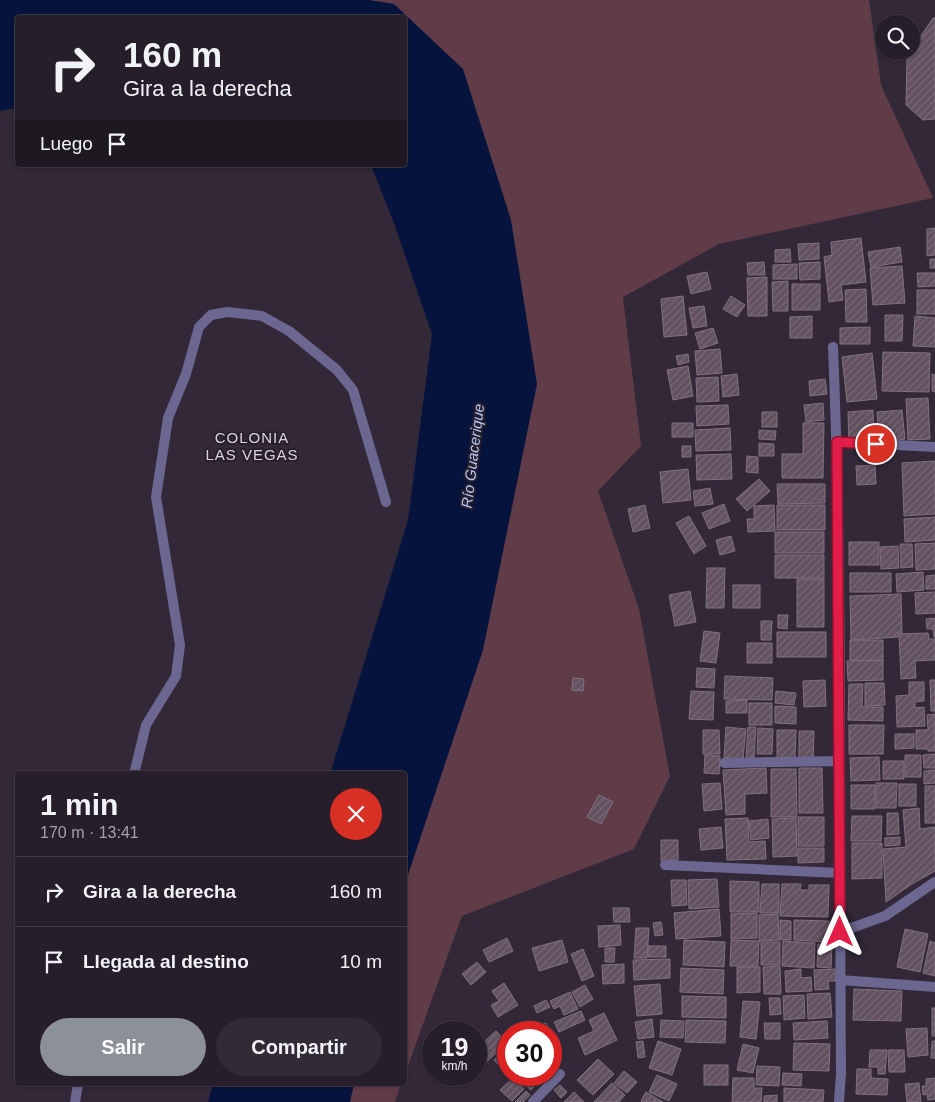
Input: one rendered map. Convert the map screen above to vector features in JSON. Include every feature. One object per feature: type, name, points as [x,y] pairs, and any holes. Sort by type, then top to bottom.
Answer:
[{"type":"street","points":[[135,771],[146,725],[176,676],[180,644],[156,497],[168,418],[186,374],[199,327],[211,315],[227,312],[262,316],[289,331],[336,370],[353,390],[386,502]]},
{"type":"street","points":[[833,347],[837,442],[840,761],[841,1073],[839,1102]]},
{"type":"street","points":[[837,442],[935,447]]},
{"type":"street","points":[[724,763],[840,761]]},
{"type":"street","points":[[665,865],[840,873]]},
{"type":"street","points":[[840,932],[885,916],[935,882]]},
{"type":"street","points":[[840,980],[935,987]]},
{"type":"street","points":[[75,1102],[78,1086]]},
{"type":"street","points":[[534,1102],[549,1086]]},
{"type":"shaded area","points":[[0,0],[869,0],[875,42],[875,60],[877,60],[881,85],[933,198],[719,244],[623,297],[641,446],[598,491],[639,609],[670,776],[634,849],[462,916],[424,1021],[422,1021],[422,1027],[407,1068],[407,823],[526,361],[407,24],[407,15],[357,15],[198,5],[57,15],[15,15],[15,18],[0,19]]},
{"type":"shaded area","points":[[303,1086],[400,1086],[395,1102],[297,1102]]},
{"type":"water","points":[[0,0],[369,0],[394,4],[406,15],[15,15],[15,108],[0,111]]},
{"type":"water","name":"Río Guacerique","points":[[407,16],[463,69],[511,220],[537,384],[483,650],[407,878],[407,771],[331,771],[408,520],[432,334],[395,226],[372,167],[407,167]]},
{"type":"water","points":[[212,1086],[354,1086],[350,1102],[208,1102]]},
{"type":"building","points":[[933,18],[935,18],[935,119],[923,120],[906,105],[907,60],[920,60],[920,38]]},
{"type":"building","points":[[935,228],[935,255],[927,256],[927,229]]},
{"type":"building","points":[[861,238],[866,282],[841,285],[843,300],[829,302],[824,257],[832,255],[831,242]]},
{"type":"building","points":[[819,243],[819,259],[799,260],[798,244]]},
{"type":"building","points":[[900,247],[902,262],[871,267],[868,252]]},
{"type":"building","points":[[790,249],[791,262],[775,262],[775,250]]},
{"type":"building","points":[[930,259],[935,259],[935,268],[930,268]]},
{"type":"building","points":[[764,262],[765,275],[748,275],[747,263]]},
{"type":"building","points":[[820,262],[820,279],[800,280],[799,263]]},
{"type":"building","points":[[797,264],[797,279],[773,279],[773,265]]},
{"type":"building","points":[[902,266],[905,303],[873,305],[870,268]]},
{"type":"building","points":[[707,272],[711,289],[691,294],[687,276]]},
{"type":"building","points":[[917,273],[935,273],[935,286],[918,287]]},
{"type":"building","points":[[767,277],[767,316],[748,316],[747,278]]},
{"type":"building","points":[[788,281],[788,311],[773,311],[772,282]]},
{"type":"building","points":[[792,284],[820,284],[820,310],[792,310]]},
{"type":"building","points":[[866,289],[867,322],[846,322],[845,290]]},
{"type":"building","points":[[917,290],[935,290],[935,314],[917,314]]},
{"type":"building","points":[[683,296],[687,335],[664,337],[661,299]]},
{"type":"building","points":[[731,296],[745,305],[737,317],[723,309]]},
{"type":"building","points":[[704,306],[707,326],[693,328],[689,308]]},
{"type":"building","points":[[885,315],[903,315],[902,341],[885,341]]},
{"type":"building","points":[[812,316],[812,338],[790,338],[790,317]]},
{"type":"building","points":[[915,316],[935,318],[935,347],[913,346]]},
{"type":"building","points":[[870,327],[870,344],[840,344],[840,328]]},
{"type":"building","points":[[713,328],[718,343],[700,349],[695,333]]},
{"type":"building","points":[[720,349],[722,373],[697,375],[695,351]]},
{"type":"building","points":[[883,352],[930,353],[929,392],[882,391]]},
{"type":"building","points":[[872,353],[877,399],[847,402],[842,357]]},
{"type":"building","points":[[688,354],[689,362],[678,365],[676,356]]},
{"type":"building","points":[[688,366],[693,396],[673,400],[667,370]]},
{"type":"building","points":[[737,374],[739,395],[723,397],[721,376]]},
{"type":"building","points":[[932,374],[935,375],[935,392],[932,391]]},
{"type":"building","points":[[718,377],[719,401],[697,402],[696,378]]},
{"type":"building","points":[[825,379],[827,394],[810,396],[809,381]]},
{"type":"building","points":[[928,398],[930,439],[908,440],[906,399]]},
{"type":"building","points":[[823,403],[824,420],[806,422],[804,405]]},
{"type":"building","points":[[728,405],[729,424],[697,426],[696,406]]},
{"type":"building","points":[[873,410],[874,442],[849,444],[848,412]]},
{"type":"building","points":[[902,410],[905,439],[879,442],[877,412]]},
{"type":"building","points":[[762,412],[777,412],[777,427],[762,427]]},
{"type":"building","points":[[672,423],[693,423],[693,437],[672,437]]},
{"type":"building","points":[[803,423],[824,423],[823,478],[782,478],[782,454],[803,454]]},
{"type":"building","points":[[730,428],[731,450],[696,451],[695,430]]},
{"type":"building","points":[[759,430],[776,431],[775,440],[759,439]]},
{"type":"building","points":[[759,443],[774,444],[774,456],[759,456]]},
{"type":"building","points":[[682,446],[691,446],[691,457],[682,457]]},
{"type":"building","points":[[731,454],[732,479],[697,480],[696,455]]},
{"type":"building","points":[[747,456],[758,457],[758,473],[746,472]]},
{"type":"building","points":[[935,461],[935,514],[904,516],[902,463]]},
{"type":"building","points":[[875,465],[876,484],[857,485],[856,466]]},
{"type":"building","points":[[688,469],[691,500],[663,503],[660,472]]},
{"type":"building","points":[[759,479],[770,491],[747,511],[736,499]]},
{"type":"building","points":[[777,484],[825,484],[825,503],[778,504]]},
{"type":"building","points":[[710,488],[713,504],[695,506],[693,491]]},
{"type":"building","points":[[724,504],[730,521],[709,529],[702,513]]},
{"type":"building","points":[[645,505],[650,528],[633,532],[628,509]]},
{"type":"building","points":[[774,505],[775,531],[748,532],[747,519],[754,519],[754,506]]},
{"type":"building","points":[[777,505],[825,505],[825,530],[777,530]]},
{"type":"building","points":[[689,516],[706,546],[694,554],[676,523]]},
{"type":"building","points":[[935,517],[935,540],[905,542],[904,519]]},
{"type":"building","points":[[775,532],[824,532],[824,553],[775,553]]},
{"type":"building","points":[[731,536],[735,551],[720,555],[716,540]]},
{"type":"building","points":[[849,542],[879,542],[879,565],[849,565]]},
{"type":"building","points":[[935,543],[935,569],[916,570],[915,544]]},
{"type":"building","points":[[900,544],[912,544],[913,567],[901,568]]},
{"type":"building","points":[[898,546],[899,568],[881,569],[880,547]]},
{"type":"building","points":[[775,555],[824,555],[824,578],[775,578]]},
{"type":"building","points":[[707,568],[725,568],[724,608],[706,608]]},
{"type":"building","points":[[923,572],[924,590],[897,592],[896,574]]},
{"type":"building","points":[[850,573],[891,573],[891,592],[850,592]]},
{"type":"building","points":[[935,575],[935,589],[926,589],[926,576]]},
{"type":"building","points":[[797,579],[824,579],[824,627],[797,627]]},
{"type":"building","points":[[733,585],[760,585],[760,608],[733,608]]},
{"type":"building","points":[[690,591],[696,622],[675,626],[669,595]]},
{"type":"building","points":[[935,592],[935,613],[916,614],[915,593]]},
{"type":"building","points":[[901,594],[902,633],[898,633],[898,637],[851,640],[850,596]]},
{"type":"building","points":[[778,615],[788,615],[787,629],[778,628]]},
{"type":"building","points":[[935,618],[934,637],[933,629],[927,629],[926,619]]},
{"type":"building","points":[[761,621],[772,621],[771,640],[761,640]]},
{"type":"building","points":[[704,631],[720,633],[716,663],[700,661]]},
{"type":"building","points":[[777,632],[826,632],[826,657],[777,657]]},
{"type":"building","points":[[928,633],[929,639],[935,639],[935,660],[915,661],[916,678],[901,679],[899,634]]},
{"type":"building","points":[[850,640],[883,640],[883,661],[850,660]]},
{"type":"building","points":[[747,643],[772,643],[772,663],[747,663]]},
{"type":"building","points":[[883,660],[883,680],[848,681],[847,661]]},
{"type":"building","points":[[697,668],[715,669],[714,688],[696,687]]},
{"type":"building","points":[[725,676],[773,678],[772,700],[724,699]]},
{"type":"building","points":[[573,678],[584,679],[583,691],[572,690]]},
{"type":"building","points":[[825,680],[826,706],[804,707],[803,681]]},
{"type":"building","points":[[930,680],[935,680],[935,711],[931,711]]},
{"type":"building","points":[[909,682],[924,682],[924,701],[915,702],[915,708],[924,707],[925,726],[897,727],[896,696],[909,695]]},
{"type":"building","points":[[865,683],[884,683],[885,705],[865,706]]},
{"type":"building","points":[[849,684],[863,684],[862,707],[883,707],[883,721],[848,720]]},
{"type":"building","points":[[691,691],[714,692],[713,720],[689,719]]},
{"type":"building","points":[[776,691],[796,693],[794,705],[775,703]]},
{"type":"building","points":[[747,700],[747,713],[726,713],[726,701]]},
{"type":"building","points":[[749,703],[772,703],[772,725],[749,725]]},
{"type":"building","points":[[775,706],[796,707],[796,724],[775,723]]},
{"type":"building","points":[[935,714],[935,751],[916,749],[916,730],[928,730],[927,715]]},
{"type":"building","points":[[849,725],[884,725],[883,754],[849,754]]},
{"type":"building","points":[[726,727],[746,729],[743,759],[724,758]]},
{"type":"building","points":[[748,727],[756,727],[754,758],[746,758]]},
{"type":"building","points":[[758,728],[773,729],[772,754],[757,754]]},
{"type":"building","points":[[703,730],[719,730],[720,754],[703,754]]},
{"type":"building","points":[[777,730],[796,730],[795,758],[777,758]]},
{"type":"building","points":[[799,731],[814,731],[813,761],[799,761]]},
{"type":"building","points":[[895,734],[914,734],[914,748],[895,749]]},
{"type":"building","points":[[935,754],[935,768],[924,768],[923,755]]},
{"type":"building","points":[[705,755],[720,756],[719,774],[704,773]]},
{"type":"building","points":[[905,755],[921,755],[921,777],[905,777]]},
{"type":"building","points":[[879,757],[880,780],[851,781],[850,758]]},
{"type":"building","points":[[883,761],[904,761],[904,779],[883,779]]},
{"type":"building","points":[[766,768],[767,793],[745,794],[745,814],[726,815],[723,770]]},
{"type":"building","points":[[799,768],[822,768],[823,813],[799,813]]},
{"type":"building","points":[[771,769],[796,769],[797,817],[771,817]]},
{"type":"building","points":[[935,770],[935,783],[924,784],[924,771]]},
{"type":"building","points":[[720,783],[722,809],[704,811],[702,784]]},
{"type":"building","points":[[876,783],[897,783],[896,808],[876,808]]},
{"type":"building","points":[[899,784],[916,784],[916,806],[899,806]]},
{"type":"building","points":[[851,785],[875,785],[875,809],[851,809]]},
{"type":"building","points":[[925,786],[935,786],[935,823],[925,823]]},
{"type":"building","points":[[599,795],[613,802],[601,824],[587,817]]},
{"type":"building","points":[[919,808],[920,829],[935,827],[935,871],[886,902],[883,849],[906,847],[903,810]]},
{"type":"building","points":[[887,813],[898,813],[899,834],[887,835]]},
{"type":"building","points":[[852,816],[882,816],[881,841],[851,841]]},
{"type":"building","points":[[798,817],[824,817],[824,846],[798,846]]},
{"type":"building","points":[[748,818],[749,842],[765,841],[766,859],[727,860],[725,819]]},
{"type":"building","points":[[796,818],[797,856],[773,857],[772,819]]},
{"type":"building","points":[[768,819],[769,838],[751,840],[749,821]]},
{"type":"building","points":[[721,827],[723,848],[701,850],[699,829]]},
{"type":"building","points":[[900,837],[900,845],[885,846],[885,838]]},
{"type":"building","points":[[661,840],[678,840],[678,860],[661,861]]},
{"type":"building","points":[[852,843],[882,843],[882,878],[852,879]]},
{"type":"building","points":[[798,848],[824,848],[824,862],[798,863]]},
{"type":"building","points":[[717,879],[719,907],[689,909],[688,880]]},
{"type":"building","points":[[671,880],[686,880],[687,905],[672,906]]},
{"type":"building","points":[[730,881],[759,882],[759,912],[730,912]]},
{"type":"building","points":[[762,884],[779,884],[779,913],[760,913]]},
{"type":"building","points":[[782,884],[801,884],[800,890],[809,890],[809,885],[829,885],[828,917],[780,916]]},
{"type":"building","points":[[613,908],[629,908],[630,922],[614,922]]},
{"type":"building","points":[[719,909],[721,936],[676,939],[674,913]]},
{"type":"building","points":[[757,913],[757,938],[731,939],[731,914]]},
{"type":"building","points":[[778,914],[779,940],[759,941],[759,915]]},
{"type":"building","points":[[780,920],[791,921],[791,940],[780,940]]},
{"type":"building","points":[[794,920],[829,921],[829,942],[794,940]]},
{"type":"building","points":[[661,922],[663,935],[655,936],[653,923]]},
{"type":"building","points":[[620,925],[621,945],[599,947],[598,926]]},
{"type":"building","points":[[636,928],[649,928],[647,958],[634,958]]},
{"type":"building","points":[[905,929],[928,934],[920,972],[897,967]]},
{"type":"building","points":[[507,938],[513,951],[489,962],[483,950]]},
{"type":"building","points":[[562,940],[568,962],[539,971],[532,948]]},
{"type":"building","points":[[684,940],[725,942],[724,967],[683,965]]},
{"type":"building","points":[[731,940],[759,941],[758,966],[730,966]]},
{"type":"building","points":[[783,941],[815,943],[814,968],[782,966]]},
{"type":"building","points":[[930,941],[935,943],[935,976],[923,973]]},
{"type":"building","points":[[761,942],[780,942],[780,965],[761,965]]},
{"type":"building","points":[[818,944],[832,945],[831,968],[817,967]]},
{"type":"building","points":[[648,946],[666,946],[666,957],[648,957]]},
{"type":"building","points":[[605,948],[615,948],[614,962],[605,962]]},
{"type":"building","points":[[583,949],[594,976],[582,981],[571,954]]},
{"type":"building","points":[[670,959],[670,978],[634,980],[633,960]]},
{"type":"building","points":[[477,962],[486,972],[471,985],[462,974]]},
{"type":"building","points":[[624,964],[624,983],[603,984],[602,965]]},
{"type":"building","points":[[780,966],[781,994],[764,994],[763,967]]},
{"type":"building","points":[[737,967],[760,967],[760,992],[737,993]]},
{"type":"building","points":[[681,968],[724,970],[723,994],[680,992]]},
{"type":"building","points":[[801,969],[801,978],[811,977],[812,991],[786,992],[785,971]]},
{"type":"building","points":[[835,969],[836,981],[828,981],[829,989],[815,990],[814,970]]},
{"type":"building","points":[[504,983],[518,1005],[498,1017],[491,1005],[499,1001],[492,991]]},
{"type":"building","points":[[660,984],[662,1014],[637,1016],[634,986]]},
{"type":"building","points":[[585,985],[593,999],[580,1007],[572,992]]},
{"type":"building","points":[[854,989],[902,991],[901,1021],[853,1020]]},
{"type":"building","points":[[570,992],[578,1009],[564,1015],[560,1006],[554,1009],[550,1001]]},
{"type":"building","points":[[830,993],[832,1017],[808,1019],[807,994]]},
{"type":"building","points":[[804,995],[805,1018],[784,1020],[783,996]]},
{"type":"building","points":[[682,996],[726,997],[726,1018],[682,1017]]},
{"type":"building","points":[[769,998],[780,998],[781,1014],[770,1015]]},
{"type":"building","points":[[546,1000],[550,1007],[537,1013],[534,1006]]},
{"type":"building","points":[[743,1001],[760,1002],[756,1039],[740,1037]]},
{"type":"building","points":[[932,1008],[935,1008],[935,1036],[932,1036]]},
{"type":"building","points":[[581,1011],[585,1020],[562,1031],[562,1021],[556,1021]]},
{"type":"building","points":[[604,1013],[617,1040],[585,1055],[578,1038],[594,1031],[589,1020]]},
{"type":"building","points":[[652,1019],[654,1037],[638,1039],[635,1022]]},
{"type":"building","points":[[661,1020],[684,1021],[683,1038],[660,1037]]},
{"type":"building","points":[[686,1020],[726,1021],[725,1043],[685,1042]]},
{"type":"building","points":[[827,1021],[828,1038],[794,1040],[793,1023]]},
{"type":"building","points":[[764,1023],[780,1023],[780,1039],[765,1039]]},
{"type":"building","points":[[927,1028],[928,1055],[908,1057],[906,1029]]},
{"type":"building","points":[[497,1032],[497,1052],[487,1061],[487,1039]]},
{"type":"building","points":[[643,1041],[645,1057],[638,1058],[636,1042]]},
{"type":"building","points":[[658,1041],[681,1049],[672,1075],[649,1068]]},
{"type":"building","points":[[932,1041],[935,1041],[935,1058],[931,1058]]},
{"type":"building","points":[[794,1043],[830,1044],[829,1071],[793,1070]]},
{"type":"building","points":[[743,1044],[759,1048],[753,1073],[737,1070]]},
{"type":"building","points":[[870,1050],[887,1050],[885,1074],[878,1074],[878,1067],[869,1067]]},
{"type":"building","points":[[888,1050],[904,1050],[905,1072],[889,1072]]},
{"type":"building","points":[[598,1059],[614,1074],[593,1095],[577,1080]]},
{"type":"building","points":[[704,1065],[728,1065],[728,1085],[704,1085]]},
{"type":"building","points":[[757,1066],[780,1067],[779,1086],[756,1085]]},
{"type":"building","points":[[857,1069],[871,1069],[871,1078],[888,1079],[887,1095],[856,1094]]},
{"type":"building","points":[[624,1071],[637,1082],[627,1093],[614,1083]]},
{"type":"building","points":[[783,1073],[802,1074],[801,1086],[782,1085]]},
{"type":"building","points":[[657,1075],[677,1084],[669,1101],[649,1092]]},
{"type":"building","points":[[733,1078],[754,1078],[754,1088],[762,1088],[761,1102],[732,1102]]},
{"type":"building","points":[[935,1078],[935,1099],[928,1100],[927,1094],[923,1095],[922,1086],[926,1086],[926,1079]]},
{"type":"building","points":[[612,1083],[625,1095],[619,1102],[594,1102]]},
{"type":"building","points":[[919,1083],[921,1102],[907,1102],[905,1084]]},
{"type":"building","points":[[504,1086],[521,1086],[524,1089],[512,1101],[500,1090]]},
{"type":"building","points":[[561,1086],[567,1092],[561,1098],[554,1090]]},
{"type":"building","points":[[784,1088],[824,1090],[823,1102],[784,1102]]},
{"type":"building","points":[[526,1091],[530,1095],[523,1102],[515,1102]]},
{"type":"building","points":[[574,1092],[584,1102],[564,1102]]},
{"type":"building","points":[[646,1092],[663,1102],[642,1102]]},
{"type":"building","points":[[777,1095],[777,1102],[764,1102],[764,1096]]},
{"type":"district","name":"COLONIA LAS VEGAS","points":[[252,446]]},
{"type":"route","points":[[840,932],[837,442],[876,444]]}]
